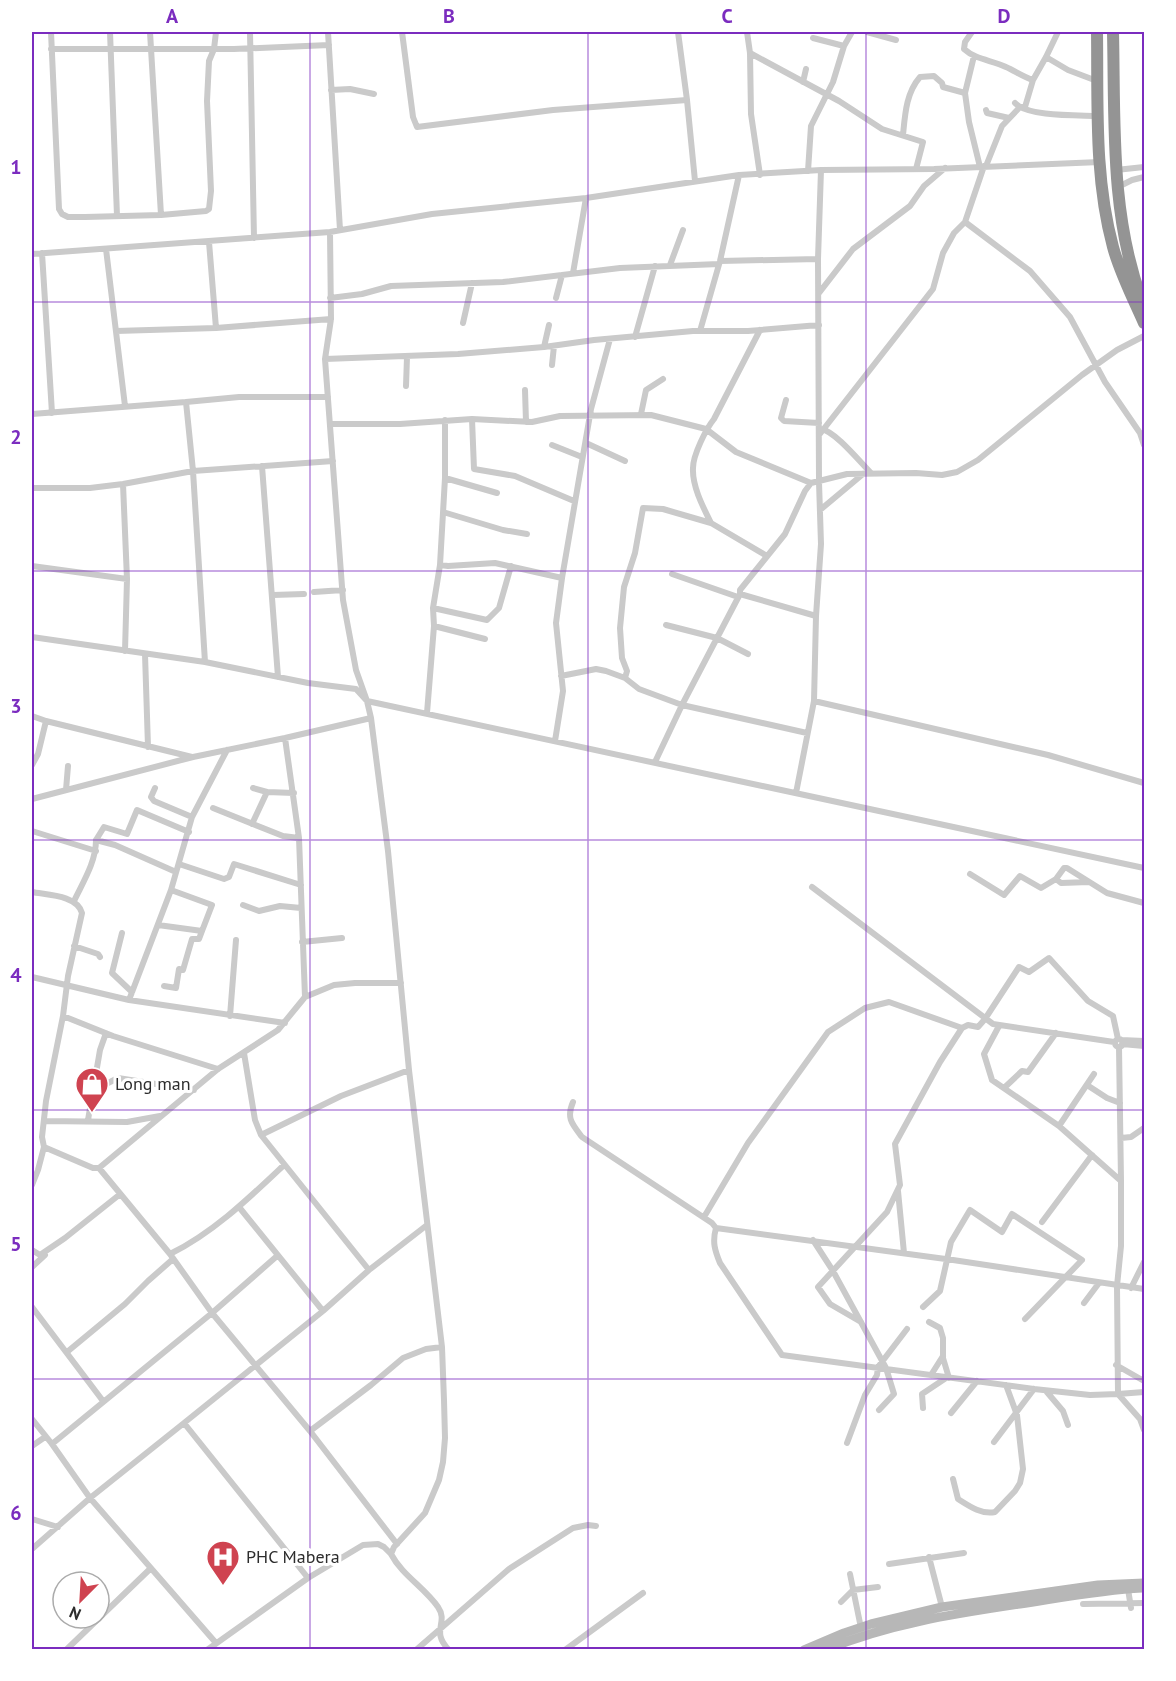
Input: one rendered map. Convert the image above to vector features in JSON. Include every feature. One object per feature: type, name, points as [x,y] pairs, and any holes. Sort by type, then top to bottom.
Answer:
[{"type":"highway","points":[[1097,32],[1100,162],[1105,210],[1113,249],[1144,323]]},
{"type":"highway","points":[[1113,32],[1117,187],[1127,249],[1143,300]]},
{"type":"main road","points":[[804,1650],[861,1628],[942,1607],[1098,1585],[1144,1582]]},
{"type":"main road","points":[[825,1650],[873,1632],[930,1617],[1144,1588]]},
{"type":"street","points":[[51,32],[59,210],[68,216],[161,215],[206,211],[211,205],[207,101],[209,62],[214,49],[216,32]]},
{"type":"street","points":[[110,32],[117,216]]},
{"type":"street","points":[[150,32],[161,215]]},
{"type":"street","points":[[250,32],[254,238]]},
{"type":"street","points":[[328,32],[340,230]]},
{"type":"street","points":[[402,32],[413,117],[417,127],[553,111],[687,100]]},
{"type":"street","points":[[678,32],[695,181]]},
{"type":"street","points":[[747,32],[750,53],[751,114],[760,175]]},
{"type":"street","points":[[808,171],[811,126],[827,96],[844,46],[852,32]]},
{"type":"street","points":[[867,32],[896,40]]},
{"type":"street","points":[[972,32],[965,42],[964,49],[974,56],[1005,66],[1033,80]]},
{"type":"street","points":[[1018,105],[1025,107],[1033,80],[1058,32]]},
{"type":"street","points":[[813,38],[844,46]]},
{"type":"street","points":[[51,49],[251,49],[329,45]]},
{"type":"street","points":[[750,53],[839,101],[882,129],[923,142],[915,169]]},
{"type":"street","points":[[974,56],[965,93],[969,122],[983,166]]},
{"type":"street","points":[[1047,57],[1068,70],[1098,81]]},
{"type":"street","points":[[803,82],[806,69]]},
{"type":"street","points":[[903,135],[908,102],[920,77],[934,76],[943,87],[965,93]]},
{"type":"street","points":[[331,90],[350,89],[374,94]]},
{"type":"street","points":[[1018,105],[1045,113],[1099,116]]},
{"type":"street","points":[[820,429],[933,289],[943,253],[954,233],[965,222],[983,166],[1002,126],[1018,105]]},
{"type":"street","points":[[986,110],[987,113],[1009,118]]},
{"type":"street","points":[[32,254],[330,232],[432,214],[586,198],[739,176],[820,170],[1100,162]]},
{"type":"street","points":[[1116,170],[1144,167]]},
{"type":"street","points":[[819,293],[853,249],[910,206],[924,186],[946,168]]},
{"type":"street","points":[[796,793],[814,701],[816,616],[822,544],[819,482],[820,170]]},
{"type":"street","points":[[700,331],[739,176]]},
{"type":"street","points":[[1117,187],[1144,177]]},
{"type":"street","points":[[573,273],[586,198]]},
{"type":"street","points":[[965,222],[1030,271],[1070,317],[1095,365],[1140,433],[1144,445]]},
{"type":"street","points":[[670,265],[683,230]]},
{"type":"street","points":[[330,232],[331,319],[325,359],[343,590],[356,670],[368,701],[388,851],[409,1070],[442,1347],[445,1438],[439,1480],[418,1523],[397,1544],[391,1554]]},
{"type":"street","points":[[209,242],[216,328]]},
{"type":"street","points":[[106,249],[125,406]]},
{"type":"street","points":[[42,253],[52,413]]},
{"type":"street","points":[[330,298],[362,294],[392,286],[503,282],[573,273],[670,265],[818,259]]},
{"type":"street","points":[[636,337],[655,266]]},
{"type":"street","points":[[555,298],[562,275]]},
{"type":"street","points":[[463,322],[472,283]]},
{"type":"street","points":[[116,331],[216,328],[331,319]]},
{"type":"street","points":[[544,347],[549,325]]},
{"type":"street","points":[[325,359],[407,357],[544,347],[700,331],[760,330],[819,325]]},
{"type":"street","points":[[711,523],[695,484],[693,467],[706,429],[714,419],[760,330]]},
{"type":"street","points":[[330,424],[400,424],[472,419],[526,422],[560,416],[641,414],[706,429],[736,452],[811,483],[847,474],[942,474],[967,468],[1095,365],[1144,336]]},
{"type":"street","points":[[555,741],[563,691],[556,623],[562,578],[590,415],[609,339]]},
{"type":"street","points":[[552,365],[554,346]]},
{"type":"street","points":[[406,386],[407,357]]},
{"type":"street","points":[[641,414],[646,390],[663,379]]},
{"type":"street","points":[[525,390],[526,422]]},
{"type":"street","points":[[32,414],[239,397],[328,397]]},
{"type":"street","points":[[786,400],[781,418],[784,422],[820,429],[840,442],[871,473]]},
{"type":"street","points":[[186,402],[193,471],[205,662]]},
{"type":"street","points":[[472,419],[474,469],[515,476],[574,501]]},
{"type":"street","points":[[427,713],[434,626],[433,608],[440,565],[445,478],[445,420]]},
{"type":"street","points":[[586,443],[625,461]]},
{"type":"street","points":[[552,445],[582,457]]},
{"type":"street","points":[[32,488],[90,488],[193,471],[333,461]]},
{"type":"street","points":[[262,466],[278,677]]},
{"type":"street","points":[[820,510],[863,473]]},
{"type":"street","points":[[445,478],[497,493]]},
{"type":"street","points":[[655,762],[740,590],[785,534],[811,483]]},
{"type":"street","points":[[123,484],[127,579],[125,651]]},
{"type":"street","points":[[625,678],[627,671],[622,658],[620,628],[624,587],[635,553],[644,508],[663,509],[711,523],[767,556]]},
{"type":"street","points":[[443,512],[503,530],[527,534]]},
{"type":"street","points":[[440,565],[484,562],[562,578]]},
{"type":"street","points":[[32,566],[127,579]]},
{"type":"street","points":[[433,608],[487,620],[499,608],[511,566]]},
{"type":"street","points":[[672,574],[739,596],[816,616]]},
{"type":"street","points":[[314,592],[343,590]]},
{"type":"street","points":[[273,595],[304,594]]},
{"type":"street","points":[[666,625],[717,639],[748,654]]},
{"type":"street","points":[[434,626],[485,639]]},
{"type":"street","points":[[32,636],[205,662],[278,677],[356,689],[368,701],[1144,868]]},
{"type":"street","points":[[145,654],[148,747]]},
{"type":"street","points":[[561,676],[596,669],[625,678],[639,689],[682,705],[807,733]]},
{"type":"street","points":[[814,701],[1048,755],[1144,783]]},
{"type":"street","points":[[32,716],[46,722],[193,757]]},
{"type":"street","points":[[32,799],[193,757],[370,718]]},
{"type":"street","points":[[32,765],[46,722]]},
{"type":"street","points":[[285,738],[299,838],[305,997]]},
{"type":"street","points":[[129,1000],[171,890],[192,817],[227,750]]},
{"type":"street","points":[[66,790],[68,766]]},
{"type":"street","points":[[155,788],[151,797],[154,801],[192,817]]},
{"type":"street","points":[[253,788],[267,792],[294,793]]},
{"type":"street","points":[[252,824],[267,792]]},
{"type":"street","points":[[213,808],[283,836],[299,838]]},
{"type":"street","points":[[74,901],[96,851],[96,840],[104,827],[127,834],[137,810],[189,832]]},
{"type":"street","points":[[32,831],[96,851]]},
{"type":"street","points":[[96,840],[114,845],[176,873]]},
{"type":"street","points":[[179,864],[224,879],[229,877],[234,864],[301,885]]},
{"type":"street","points":[[970,874],[1004,895],[1020,876],[1041,888],[1056,879],[1063,869],[1067,868],[1107,892],[1144,903]]},
{"type":"street","points":[[1056,879],[1061,883],[1089,882]]},
{"type":"street","points":[[812,887],[985,1019],[999,1026],[1144,1046]]},
{"type":"street","points":[[164,986],[176,988],[179,969],[183,970],[192,939],[199,939],[212,905],[171,890]]},
{"type":"street","points":[[32,892],[74,901],[82,910],[56,1046],[42,1137],[44,1147],[32,1185]]},
{"type":"street","points":[[243,905],[259,911],[280,906],[301,908]]},
{"type":"street","points":[[158,925],[202,931]]},
{"type":"street","points":[[122,933],[112,973],[132,992]]},
{"type":"street","points":[[303,942],[342,938]]},
{"type":"street","points":[[230,1016],[236,940]]},
{"type":"street","points":[[74,946],[98,954],[100,957]]},
{"type":"street","points":[[861,1322],[830,1304],[818,1287],[887,1212],[900,1185],[895,1144],[940,1062],[962,1028],[968,1025],[978,1027],[1019,967],[1029,972],[1049,958],[1088,1001],[1113,1017],[1119,1042],[1121,1246],[1117,1286],[1116,1365],[1118,1394],[1140,1419],[1144,1430]]},
{"type":"street","points":[[32,977],[129,1000],[285,1023]]},
{"type":"street","points":[[44,1147],[93,1168],[99,1168],[218,1069],[278,1030],[305,997],[334,985],[401,983]]},
{"type":"street","points":[[704,1217],[748,1143],[828,1032],[865,1008],[889,1002],[962,1028]]},
{"type":"street","points":[[63,1016],[106,1033],[218,1069]]},
{"type":"street","points":[[999,1026],[984,1054],[992,1080],[1059,1126],[1121,1180]]},
{"type":"street","points":[[88,1120],[100,1050],[106,1033]]},
{"type":"street","points":[[1004,1088],[1022,1071],[1028,1072],[1056,1033]]},
{"type":"street","points":[[1119,1042],[1144,1041]]},
{"type":"street","points":[[244,1053],[255,1120],[261,1135],[369,1270]]},
{"type":"street","points":[[261,1135],[341,1096],[409,1070]]},
{"type":"street","points":[[1059,1126],[1094,1074]]},
{"type":"street","points":[[94,1085],[102,1085],[118,1078],[194,1089]]},
{"type":"street","points":[[1087,1085],[1107,1098],[1120,1103]]},
{"type":"street","points":[[573,1102],[569,1112],[570,1117],[582,1137],[704,1217],[716,1228],[948,1259],[1144,1289]]},
{"type":"street","points":[[44,1121],[127,1122],[161,1116]]},
{"type":"street","points":[[1120,1138],[1131,1137],[1144,1128]]},
{"type":"street","points":[[1042,1222],[1092,1155]]},
{"type":"street","points":[[67,1352],[125,1304],[171,1257],[192,1244],[239,1207],[284,1165]]},
{"type":"street","points":[[99,1168],[171,1257],[212,1313],[310,1431],[397,1544]]},
{"type":"street","points":[[898,1189],[904,1253]]},
{"type":"street","points":[[40,1255],[119,1195]]},
{"type":"street","points":[[239,1207],[322,1311]]},
{"type":"street","points":[[923,1306],[940,1291],[951,1242],[970,1210],[1002,1232],[1012,1214],[1082,1260],[1025,1319]]},
{"type":"street","points":[[32,1549],[90,1498],[427,1225]]},
{"type":"street","points":[[716,1228],[713,1238],[714,1250],[720,1263],[782,1355],[880,1364],[886,1368],[931,1375],[1090,1395],[1144,1392]]},
{"type":"street","points":[[814,1241],[861,1322],[880,1364]]},
{"type":"street","points":[[32,1250],[45,1255],[32,1267]]},
{"type":"street","points":[[52,1444],[212,1313],[277,1256]]},
{"type":"street","points":[[1131,1288],[1144,1262]]},
{"type":"street","points":[[1084,1303],[1099,1283]]},
{"type":"street","points":[[32,1307],[103,1401]]},
{"type":"street","points":[[929,1322],[940,1328],[948,1377]]},
{"type":"street","points":[[847,1443],[865,1395],[877,1375],[880,1364],[907,1329]]},
{"type":"street","points":[[310,1431],[403,1358],[426,1349],[442,1347]]},
{"type":"street","points":[[931,1375],[943,1356]]},
{"type":"street","points":[[1116,1365],[1144,1381]]},
{"type":"street","points":[[879,1410],[894,1394],[886,1368]]},
{"type":"street","points":[[923,1408],[922,1394],[948,1377]]},
{"type":"street","points":[[951,1413],[977,1381]]},
{"type":"street","points":[[953,1479],[958,1499],[971,1507],[992,1513],[1004,1503],[1020,1483],[1023,1469],[1016,1413],[1006,1385]]},
{"type":"street","points":[[994,1442],[1034,1389]]},
{"type":"street","points":[[1046,1390],[1064,1411],[1068,1425]]},
{"type":"street","points":[[32,1419],[90,1498],[216,1643]]},
{"type":"street","points":[[184,1423],[308,1578]]},
{"type":"street","points":[[32,1446],[45,1437]]},
{"type":"street","points":[[32,1519],[58,1527]]},
{"type":"street","points":[[416,1650],[518,1563],[573,1528],[588,1524],[596,1526]]},
{"type":"street","points":[[207,1649],[308,1578],[363,1545],[378,1544],[391,1554],[439,1607],[442,1619],[441,1640],[449,1650]]},
{"type":"street","points":[[889,1564],[964,1553]]},
{"type":"street","points":[[929,1557],[942,1607]]},
{"type":"street","points":[[66,1650],[150,1569]]},
{"type":"street","points":[[850,1574],[861,1628]]},
{"type":"street","points":[[841,1602],[853,1590],[878,1587]]},
{"type":"street","points":[[1128,1589],[1131,1605]]},
{"type":"street","points":[[565,1650],[644,1593]]},
{"type":"street","points":[[1083,1604],[1131,1605],[1144,1602]]},
{"type":"place","name":"Long man","points":[[92,1113]]},
{"type":"place","name":"PHC Mabera","points":[[223,1586]]}]
